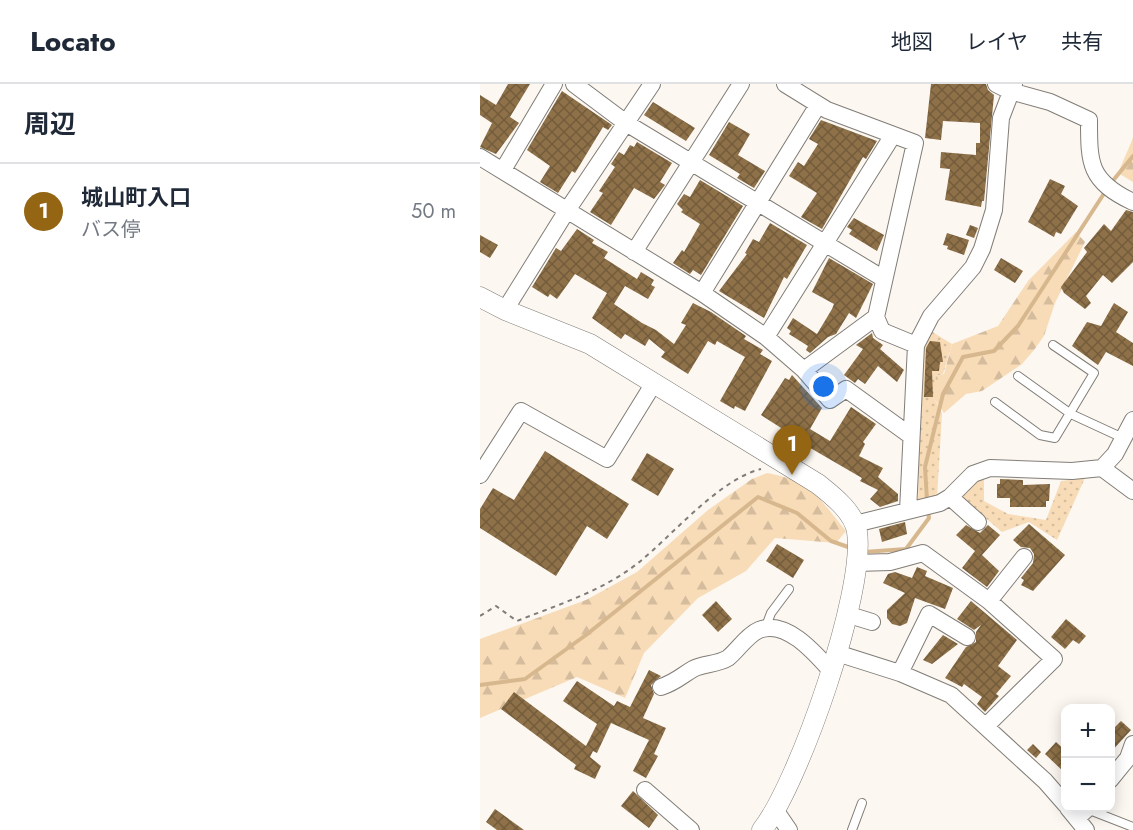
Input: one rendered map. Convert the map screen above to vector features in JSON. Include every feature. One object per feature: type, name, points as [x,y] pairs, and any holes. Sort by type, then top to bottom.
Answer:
[{"type":"street","points":[[503,170],[554,84]]},
{"type":"street","points":[[574,84],[627,123],[884,279]]},
{"type":"street","points":[[505,310],[566,212],[652,84]]},
{"type":"street","points":[[634,252],[741,84]]},
{"type":"street","points":[[785,84],[818,105],[915,143],[876,317],[882,331],[916,345]]},
{"type":"street","points":[[914,510],[911,436],[916,345],[931,315],[973,267],[982,249],[994,210],[1001,118],[1007,86],[1089,120],[1088,153],[1095,171],[1110,189],[1133,202]]},
{"type":"street","points":[[702,293],[818,105]]},
{"type":"street","points":[[766,337],[893,135]]},
{"type":"street","points":[[480,157],[566,212],[702,293],[766,337],[804,370],[830,400],[846,389],[911,436]]},
{"type":"street","points":[[480,297],[505,310],[590,344],[818,484],[837,499],[855,524],[856,563],[834,662],[808,740],[776,811],[762,830]]},
{"type":"street","points":[[804,370],[876,317]]},
{"type":"street","points":[[480,476],[521,411],[607,459],[654,383]]},
{"type":"street","points":[[855,524],[945,500],[966,478],[990,468],[1072,471],[1102,468],[1115,454],[1133,420]]},
{"type":"street","points":[[1102,468],[1133,491]]},
{"type":"street","points":[[945,500],[978,522]]},
{"type":"street","points":[[856,563],[890,562],[923,553],[988,601],[1054,659],[987,725]]},
{"type":"street","points":[[988,601],[1024,557]]},
{"type":"street","points":[[846,614],[872,622]]},
{"type":"street","points":[[900,673],[929,614],[967,637]]},
{"type":"street","points":[[662,687],[678,681],[694,668],[727,658],[758,630],[783,630],[834,662],[900,673],[951,695],[987,725],[1079,813]]},
{"type":"street","points":[[1115,776],[1128,765],[1133,744]]},
{"type":"street","points":[[645,790],[691,830]]},
{"type":"street","points":[[776,811],[789,830]]},
{"type":"lane","points":[[995,402],[1040,435],[1055,438],[1094,373],[1053,345]]},
{"type":"lane","points":[[1018,376],[1071,414],[1123,438]]},
{"type":"lane","points":[[765,629],[771,613],[789,589]]},
{"type":"lane","points":[[852,830],[862,803]]},
{"type":"lane","points":[[1079,813],[1133,826]]},
{"type":"path","points":[[480,616],[496,606],[517,621],[585,594],[636,565],[691,515],[745,473],[784,464]]},
{"type":"green space","points":[[1133,138],[1133,182],[1118,173]]},
{"type":"green space","points":[[1076,232],[1085,242],[1055,303],[1044,336],[1034,350],[1022,364],[982,391],[966,394],[944,413],[933,397],[936,376],[944,374],[952,344],[998,326],[1028,281]]},
{"type":"green space","points":[[926,328],[952,344],[943,374],[936,376],[934,398],[942,413],[937,498],[918,503],[921,347]]},
{"type":"green space","points":[[767,473],[782,476],[804,486],[821,500],[846,531],[836,543],[775,538],[746,571],[698,598],[644,653],[625,698],[577,677],[480,718],[480,639],[586,600],[637,572],[708,510],[752,479]]},
{"type":"green space","points":[[984,474],[984,501],[1008,514],[1046,520],[1061,481],[1085,478],[1057,540],[1029,522],[1002,532],[960,496]]},
{"type":"building","points":[[508,84],[530,84],[510,117],[519,123],[496,154],[480,147],[492,123],[480,115],[480,95],[496,105]]},
{"type":"building","points":[[931,84],[986,84],[988,90],[994,95],[984,201],[981,207],[945,200],[950,169],[940,168],[941,152],[976,155],[976,143],[980,143],[980,123],[943,121],[941,140],[925,138]]},
{"type":"building","points":[[562,91],[612,125],[608,130],[603,127],[575,173],[572,171],[558,193],[540,182],[550,166],[527,150]]},
{"type":"building","points":[[653,102],[695,128],[686,141],[644,115]]},
{"type":"building","points":[[821,120],[877,141],[866,159],[863,157],[822,229],[801,217],[817,193],[789,176],[798,162],[804,166],[818,144],[809,139]]},
{"type":"building","points":[[729,122],[750,134],[738,155],[765,171],[754,188],[737,178],[740,174],[709,155]]},
{"type":"building","points":[[637,142],[672,163],[660,182],[665,185],[654,199],[634,188],[611,225],[590,212],[603,193],[599,191],[615,167],[611,164],[619,152],[624,155],[630,145],[634,147]]},
{"type":"building","points":[[1050,179],[1065,186],[1061,194],[1078,206],[1061,234],[1056,232],[1054,237],[1028,222]]},
{"type":"building","points":[[700,180],[743,206],[701,275],[693,270],[690,274],[673,263],[682,250],[684,252],[700,224],[681,212],[683,210],[677,204],[684,194],[690,197]]},
{"type":"building","points":[[1126,210],[1133,212],[1133,262],[1112,283],[1103,275],[1086,296],[1091,303],[1085,309],[1064,293],[1061,287],[1087,252],[1084,248],[1104,224],[1111,231]]},
{"type":"building","points":[[854,218],[884,235],[877,251],[849,234],[852,230],[847,227]]},
{"type":"building","points":[[770,223],[807,245],[787,279],[784,277],[764,318],[719,291],[747,254],[745,253],[753,239],[759,242]]},
{"type":"building","points":[[970,225],[978,228],[974,238],[966,235]]},
{"type":"building","points":[[577,229],[594,240],[592,243],[608,252],[604,258],[637,279],[641,272],[654,280],[651,285],[655,287],[648,299],[625,286],[614,304],[674,344],[686,325],[681,323],[693,303],[711,312],[746,336],[744,339],[763,350],[760,354],[772,361],[745,411],[735,406],[734,409],[720,401],[745,357],[717,341],[715,345],[708,341],[688,374],[661,357],[665,352],[649,339],[645,346],[625,334],[621,339],[592,318],[607,293],[575,274],[557,299],[550,294],[548,297],[532,287],[556,248],[561,251]]},
{"type":"building","points":[[947,233],[969,240],[964,255],[947,249],[948,246],[943,245]]},
{"type":"building","points":[[480,235],[498,245],[490,258],[480,252]]},
{"type":"building","points":[[829,258],[873,284],[856,318],[849,313],[836,334],[828,337],[810,353],[806,350],[808,346],[789,334],[791,331],[787,328],[793,318],[817,334],[832,309],[834,304],[812,292]]},
{"type":"building","points":[[1001,258],[1023,271],[1015,283],[994,270]]},
{"type":"building","points":[[1114,303],[1128,312],[1116,332],[1133,343],[1133,366],[1106,352],[1098,365],[1072,346],[1087,322],[1101,326]]},
{"type":"building","points":[[872,333],[873,338],[883,345],[880,349],[904,370],[897,382],[878,366],[865,384],[858,379],[855,383],[844,375],[863,349],[856,345]]},
{"type":"building","points":[[930,341],[940,342],[943,362],[940,362],[939,371],[932,371],[933,397],[924,397],[926,348]]},
{"type":"building","points":[[792,375],[822,408],[810,429],[830,441],[851,407],[876,424],[863,442],[865,444],[859,456],[883,468],[878,477],[898,494],[898,501],[880,507],[870,499],[878,490],[860,481],[862,478],[788,435],[789,433],[761,415],[785,378],[789,380]]},
{"type":"building","points":[[545,451],[629,504],[607,539],[587,526],[556,576],[480,528],[480,509],[493,488],[514,500]]},
{"type":"building","points":[[647,453],[674,469],[658,496],[631,480]]},
{"type":"building","points":[[1000,479],[1023,480],[1023,485],[1050,484],[1049,501],[1046,501],[1046,507],[1010,507],[1010,498],[997,498],[997,484],[1000,484]]},
{"type":"building","points":[[905,522],[907,534],[882,542],[879,529]]},
{"type":"building","points":[[1029,524],[1065,555],[1033,591],[1021,585],[1024,580],[1021,578],[1033,563],[1034,554],[1030,548],[1021,547],[1013,540]]},
{"type":"building","points":[[966,525],[980,533],[988,525],[1000,535],[982,555],[999,571],[987,587],[962,568],[975,551],[956,535]]},
{"type":"building","points":[[777,544],[804,560],[793,578],[766,561]]},
{"type":"building","points":[[917,567],[927,571],[925,576],[953,588],[945,609],[915,598],[907,623],[900,626],[892,624],[887,618],[887,610],[905,593],[883,583],[888,574],[895,572],[912,578]]},
{"type":"building","points":[[716,601],[732,619],[718,632],[702,615]]},
{"type":"building","points":[[971,601],[1017,640],[998,666],[1011,676],[996,694],[999,696],[985,712],[977,704],[982,697],[964,684],[962,687],[945,678],[966,647],[976,642],[976,632],[981,625],[974,630],[957,619]]},
{"type":"building","points":[[1066,619],[1086,636],[1079,644],[1073,640],[1065,649],[1051,637]]},
{"type":"building","points":[[943,635],[958,644],[932,664],[923,660]]},
{"type":"building","points":[[649,670],[661,676],[651,685],[654,694],[643,718],[666,728],[654,754],[658,756],[646,778],[633,771],[649,740],[611,723],[597,753],[593,751],[590,757],[601,766],[595,779],[574,769],[576,765],[501,709],[514,692],[586,746],[597,724],[563,701],[577,681],[614,706],[617,701],[630,707]]},
{"type":"building","points":[[1121,721],[1131,730],[1115,748],[1115,727]]},
{"type":"building","points":[[1056,742],[1061,746],[1061,769],[1045,754]]},
{"type":"building","points":[[1033,744],[1041,752],[1036,758],[1027,750]]},
{"type":"building","points":[[633,791],[658,815],[649,828],[621,806]]},
{"type":"building","points":[[495,809],[524,830],[497,830],[486,822]]},
{"type":"waterway","points":[[1111,183],[1133,156]]},
{"type":"waterway","points":[[927,500],[925,467],[943,394],[963,357],[994,351],[1018,326],[1105,192]]},
{"type":"waterway","points":[[480,685],[525,679],[586,635],[758,497],[797,513],[831,541],[851,548]]},
{"type":"waterway","points":[[864,552],[906,549],[929,518],[928,510]]},
{"type":"place","name":"城山町入口","points":[[792,475]]}]
